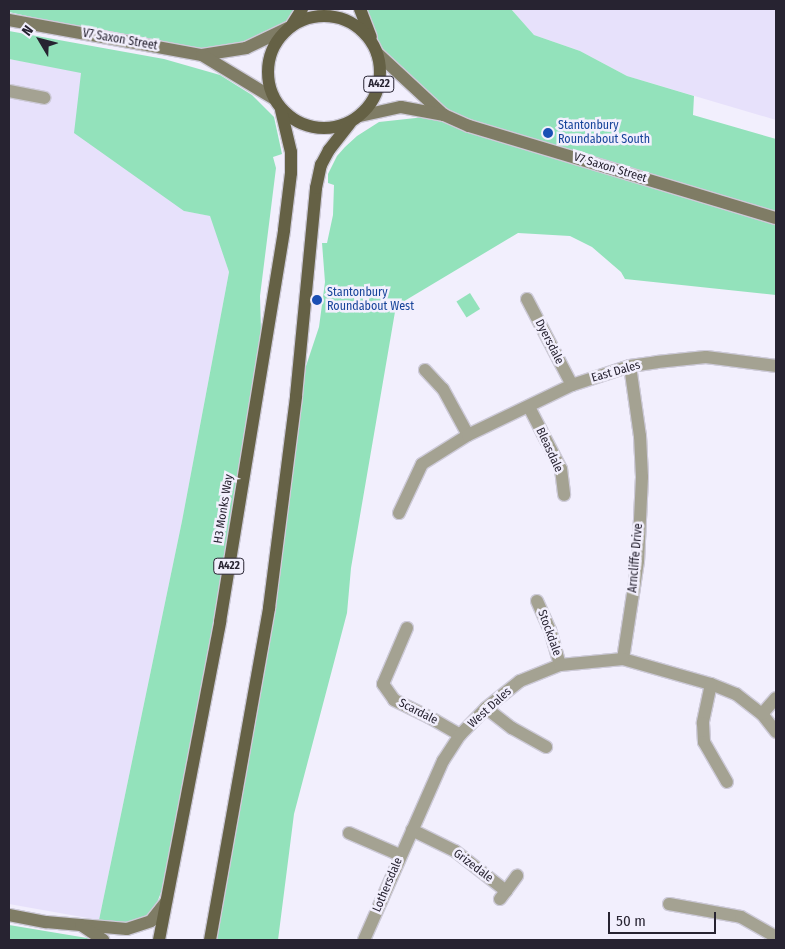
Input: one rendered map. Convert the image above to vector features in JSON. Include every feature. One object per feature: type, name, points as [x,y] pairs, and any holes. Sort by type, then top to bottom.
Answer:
[{"type":"main road","name":"A422","points":[[302,9],[276,43],[268,60],[268,80],[273,98],[281,110],[296,122],[313,128],[332,129],[355,120]]},
{"type":"main road","name":"A422","points":[[210,940],[269,608],[296,396],[318,177],[329,150],[372,103],[379,87],[381,70],[376,49],[360,9]]},
{"type":"main road","points":[[290,27],[314,16],[337,17],[358,27],[376,49]]},
{"type":"main road","name":"H3 Monks Way","points":[[159,940],[220,622],[284,230],[291,173],[291,152],[281,110]]},
{"type":"street","name":"V7 Saxon Street","points":[[9,20],[202,55],[246,48],[290,27]]},
{"type":"street","name":"V7 Saxon Street","points":[[376,49],[444,115]]},
{"type":"street","name":"V7 Saxon Street","points":[[202,55],[273,98]]},
{"type":"street","points":[[9,91],[44,98]]},
{"type":"street","name":"V7 Saxon Street","points":[[355,120],[401,108],[444,115],[477,128],[776,218]]},
{"type":"street","name":"Dyersdale","points":[[527,299],[572,385]]},
{"type":"street","name":"East Dales","points":[[399,513],[422,464],[468,435],[572,385],[630,366],[706,357],[776,366]]},
{"type":"street","name":"Arncliffe Drive","points":[[623,659],[638,561],[642,477],[640,436],[630,366]]},
{"type":"street","points":[[426,370],[443,389],[468,435]]},
{"type":"street","name":"Bleasdale","points":[[529,407],[561,469],[564,495]]},
{"type":"street","name":"Stockdale","points":[[537,601],[550,630],[560,665]]},
{"type":"street","name":"Scardale","points":[[407,628],[383,684],[394,700],[430,717],[460,735]]},
{"type":"street","points":[[623,659],[711,684],[736,694],[762,714],[776,732]]},
{"type":"street","name":"West Dales","points":[[412,830],[443,761],[460,735],[486,708],[520,681],[560,665],[623,659]]},
{"type":"street","points":[[711,684],[703,723],[704,742],[727,782]]},
{"type":"street","points":[[762,714],[776,698]]},
{"type":"street","points":[[486,708],[512,728],[546,747]]},
{"type":"street","name":"Lothersdale","points":[[364,940],[412,830]]},
{"type":"street","name":"Grizedale","points":[[412,830],[455,851],[503,895],[517,876]]},
{"type":"street","points":[[349,833],[400,855]]},
{"type":"street","points":[[9,915],[46,922],[127,929],[151,921],[166,902]]},
{"type":"street","points":[[669,904],[741,917],[776,937]]},
{"type":"street","points":[[80,924],[103,940]]},
{"type":"shaded area","points":[[511,9],[776,9],[776,120],[627,76],[580,51],[534,35]]},
{"type":"shaded area","points":[[9,59],[81,72],[184,211],[211,216],[229,272],[182,521],[99,920],[9,904]]},
{"type":"green space","points":[[9,9],[302,9],[292,25],[246,48],[202,55],[9,12]]},
{"type":"green space","points":[[360,9],[511,9],[534,35],[580,51],[627,76],[694,96],[693,115],[776,139],[776,295],[625,279],[621,272],[592,247],[570,236],[518,233],[396,306],[351,568],[347,613],[294,814],[278,940],[210,940],[269,608],[296,396],[319,327],[325,282],[322,243],[327,243],[333,215],[334,185],[328,183],[328,174],[337,156],[345,147],[357,136],[379,122],[443,115],[377,53]]},
{"type":"green space","points":[[9,31],[164,59],[220,75],[252,95],[274,117],[282,154],[273,157],[276,168],[260,296],[261,332],[220,622],[163,887],[155,908],[146,917],[119,927],[99,920],[182,521],[229,272],[210,216],[184,211],[74,133],[81,73],[9,59]]},
{"type":"green space","points":[[470,293],[480,309],[466,318],[456,301]]},
{"type":"green space","points":[[9,925],[87,938],[91,940],[9,940]]},
{"type":"place","name":"Stantonbury Roundabout South","points":[[548,133]]},
{"type":"place","name":"Stantonbury Roundabout West","points":[[317,300]]}]
